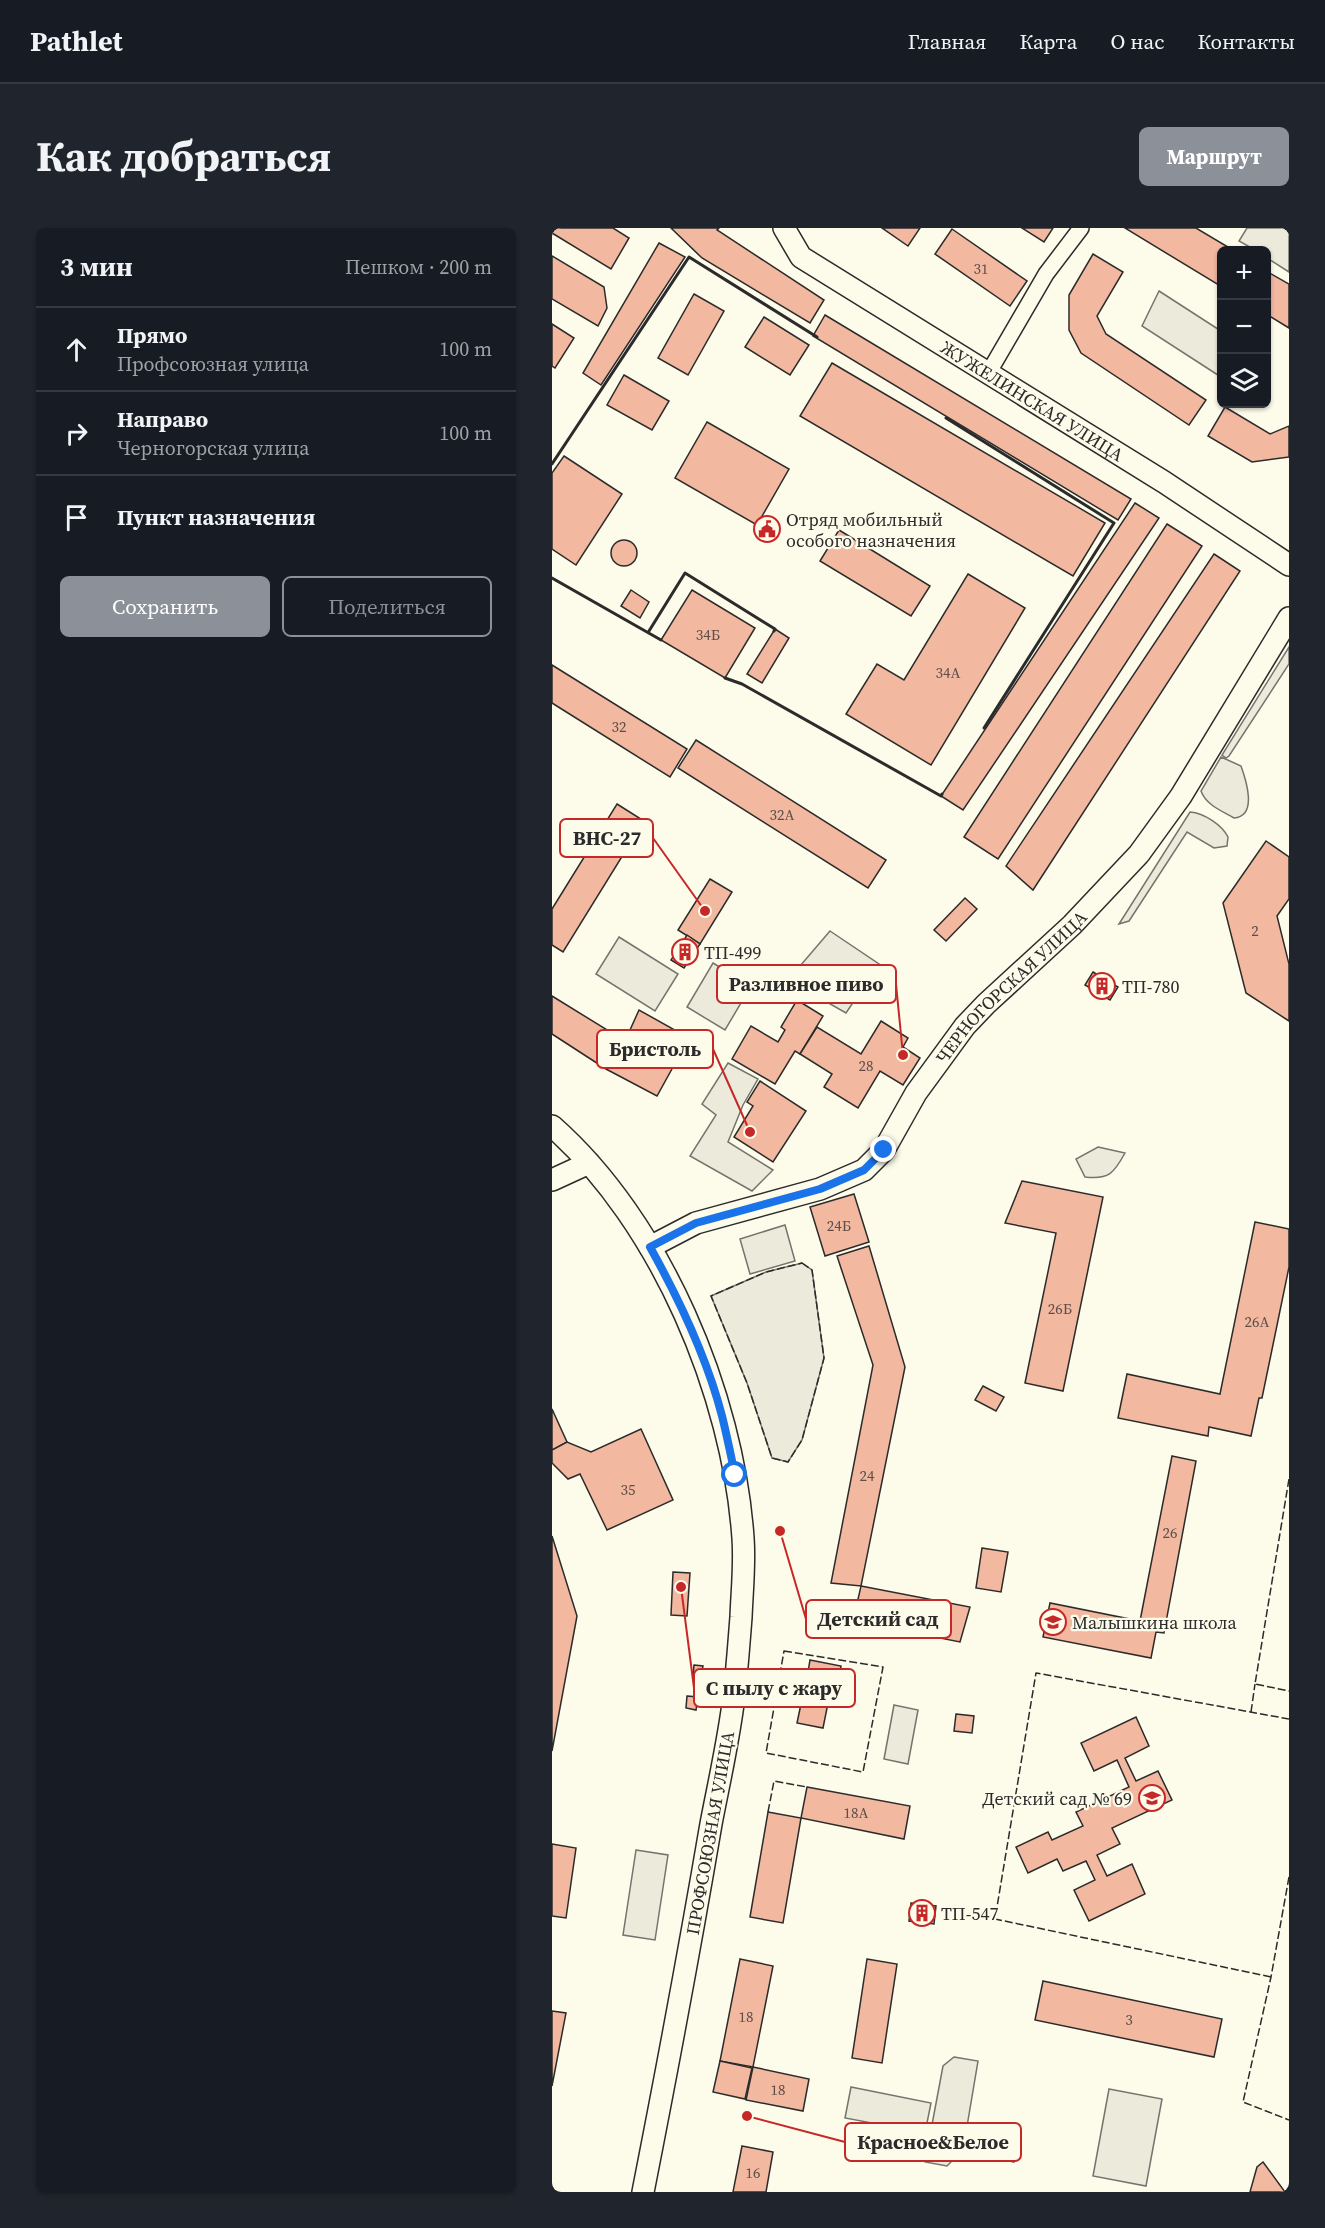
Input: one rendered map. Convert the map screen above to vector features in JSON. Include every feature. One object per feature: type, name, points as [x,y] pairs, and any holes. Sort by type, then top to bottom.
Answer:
[{"type":"street","name":"ЖУЖЕЛИНСКАЯ УЛИЦА","points":[[784,228],[801,257],[1164,482],[1289,565]]},
{"type":"street","points":[[989,372],[1046,274],[1081,228]]},
{"type":"street","name":"ЧЕРНОГОРСКАЯ УЛИЦА","points":[[650,1247],[696,1223],[820,1189],[864,1170],[884,1150],[916,1093],[965,1026],[1072,925],[1139,854],[1181,796],[1289,618]]},
{"type":"street","name":"ПРОФСОЮЗНАЯ УЛИЦА","points":[[552,1126],[589,1163],[633,1220],[665,1274],[702,1358],[722,1415],[735,1475],[743,1538],[742,1598],[734,1698],[643,2192]]},
{"type":"street","points":[[552,1180],[589,1163]]},
{"type":"shaded area","points":[[1247,228],[1289,228],[1289,272],[1271,261],[1271,246],[1248,246],[1239,241]]},
{"type":"shaded area","points":[[1159,291],[1217,328],[1217,374],[1142,326]]},
{"type":"shaded area","points":[[1289,647],[1289,664],[1226,758],[1222,755]]},
{"type":"shaded area","points":[[1221,757],[1241,766],[1247,788],[1246,811],[1234,818],[1210,804],[1201,791]]},
{"type":"shaded area","points":[[1190,812],[1207,817],[1222,828],[1228,837],[1227,846],[1214,848],[1187,832],[1129,921],[1119,924]]},
{"type":"shaded area","points":[[830,931],[879,964],[846,1013],[788,980]]},
{"type":"shaded area","points":[[619,937],[678,974],[655,1011],[596,974]]},
{"type":"shaded area","points":[[713,963],[751,986],[725,1030],[687,1007]]},
{"type":"shaded area","points":[[728,1063],[758,1079],[743,1105],[728,1142],[773,1170],[752,1191],[690,1156],[716,1115],[702,1104]]},
{"type":"shaded area","points":[[1098,1147],[1125,1153],[1110,1174],[1093,1178],[1085,1177],[1076,1159]]},
{"type":"shaded area","points":[[785,1225],[795,1261],[750,1274],[740,1239]]},
{"type":"shaded area","points":[[802,1263],[812,1270],[824,1358],[802,1440],[788,1462],[772,1458],[747,1383],[711,1296],[766,1272]]},
{"type":"shaded area","points":[[894,1705],[918,1710],[908,1764],[884,1759]]},
{"type":"shaded area","points":[[636,1850],[668,1855],[655,1940],[623,1935]]},
{"type":"shaded area","points":[[954,2057],[978,2061],[963,2150],[947,2166],[925,2162],[943,2066]]},
{"type":"shaded area","points":[[851,2087],[931,2103],[925,2133],[845,2118]]},
{"type":"shaded area","points":[[1109,2089],[1162,2099],[1146,2186],[1093,2176]]},
{"type":"building","points":[[552,228],[613,228],[629,238],[611,269],[552,233]]},
{"type":"building","points":[[671,228],[719,228],[717,230],[824,300],[810,323],[702,258]]},
{"type":"building","points":[[882,228],[920,228],[908,246]]},
{"type":"building","points":[[1022,228],[1053,228],[1044,242]]},
{"type":"building","points":[[1125,228],[1196,228],[1226,246],[1217,246],[1217,284]]},
{"type":"building","points":[[952,229],[1027,281],[1010,306],[935,254]]},
{"type":"building","points":[[659,243],[685,257],[601,385],[583,373]]},
{"type":"building","points":[[1093,254],[1123,272],[1097,316],[1106,334],[1206,400],[1189,425],[1081,353],[1069,330],[1069,295]]},
{"type":"building","points":[[552,256],[604,287],[607,308],[598,326],[552,299]]},
{"type":"building","points":[[1271,274],[1289,284],[1289,328],[1271,317]]},
{"type":"building","points":[[694,294],[724,311],[688,375],[658,358]]},
{"type":"building","points":[[825,315],[1131,499],[1118,520],[813,336]]},
{"type":"building","points":[[764,317],[809,345],[790,375],[745,347]]},
{"type":"building","points":[[552,324],[574,338],[555,368],[552,366]]},
{"type":"building","points":[[832,363],[1105,523],[1073,576],[800,416]]},
{"type":"building","points":[[624,375],[669,401],[652,430],[607,405]]},
{"type":"building","points":[[1224,408],[1227,408],[1270,434],[1289,426],[1289,457],[1252,462],[1208,436]]},
{"type":"building","points":[[707,422],[789,469],[757,525],[675,478]]},
{"type":"building","points":[[564,456],[622,494],[576,565],[552,549],[552,473]]},
{"type":"building","points":[[1135,503],[1159,518],[963,810],[941,796]]},
{"type":"building","points":[[1167,524],[1202,546],[998,859],[964,837]]},
{"type":"building","points":[[839,530],[930,586],[911,616],[820,561]]},
{"type":"building","points":[[624,540],[633,544],[637,553],[633,562],[624,566],[615,562],[611,553],[615,544]]},
{"type":"building","points":[[1214,554],[1240,571],[1033,890],[1006,866]]},
{"type":"building","points":[[968,574],[1025,608],[931,765],[846,714],[877,664],[904,680]]},
{"type":"building","points":[[631,590],[649,602],[640,618],[621,606]]},
{"type":"building","points":[[692,590],[755,628],[725,678],[661,640]]},
{"type":"building","points":[[775,629],[789,638],[762,683],[747,674]]},
{"type":"building","points":[[552,665],[687,749],[670,777],[552,703]]},
{"type":"building","points":[[696,740],[886,860],[868,888],[678,768]]},
{"type":"building","points":[[617,804],[644,821],[563,952],[552,945],[552,909]]},
{"type":"building","points":[[1266,841],[1289,857],[1289,899],[1277,916],[1289,964],[1289,1021],[1246,993],[1223,903]]},
{"type":"building","points":[[710,879],[732,892],[700,944],[678,930]]},
{"type":"building","points":[[965,898],[977,909],[946,941],[934,930]]},
{"type":"building","name":"ТП-499","points":[[687,935],[700,944],[684,968],[671,960]]},
{"type":"building","name":"ТП-780","points":[[1093,972],[1118,987],[1110,1000],[1085,985]]},
{"type":"building","points":[[552,996],[625,1041],[639,1010],[689,1038],[657,1096],[606,1069],[552,1034]]},
{"type":"building","points":[[797,1000],[823,1016],[800,1054],[795,1051],[775,1084],[732,1059],[751,1026],[778,1042],[785,1030],[781,1027]]},
{"type":"building","points":[[881,1021],[908,1038],[903,1047],[920,1058],[903,1085],[880,1071],[858,1108],[824,1087],[832,1074],[800,1054],[817,1027],[861,1054]]},
{"type":"building","points":[[760,1081],[806,1111],[773,1162],[734,1137],[753,1106],[747,1102]]},
{"type":"building","points":[[1022,1181],[1103,1197],[1063,1391],[1025,1383],[1056,1233],[1005,1223]]},
{"type":"building","points":[[854,1194],[869,1242],[825,1256],[810,1207]]},
{"type":"building","points":[[1255,1222],[1289,1229],[1289,1267],[1262,1398],[1259,1398],[1251,1436],[1209,1427],[1208,1436],[1118,1418],[1127,1374],[1220,1394]]},
{"type":"building","points":[[869,1246],[905,1367],[861,1586],[831,1583],[873,1365],[837,1256]]},
{"type":"building","points":[[983,1386],[1004,1397],[996,1411],[975,1400]]},
{"type":"building","points":[[552,1409],[567,1442],[552,1450]]},
{"type":"building","points":[[641,1429],[673,1500],[607,1530],[580,1474],[568,1479],[552,1463],[552,1450],[567,1442],[591,1452]]},
{"type":"building","points":[[1172,1456],[1196,1461],[1164,1633],[1156,1632],[1151,1658],[1043,1637],[1050,1603],[1140,1621]]},
{"type":"building","points":[[552,1536],[577,1616],[552,1751]]},
{"type":"building","points":[[982,1548],[1008,1552],[1001,1592],[976,1588]]},
{"type":"building","points":[[673,1572],[690,1573],[687,1616],[671,1615]]},
{"type":"building","points":[[861,1586],[970,1607],[960,1642],[853,1621]]},
{"type":"building","points":[[810,1660],[841,1666],[839,1678],[845,1680],[840,1705],[828,1703],[823,1728],[797,1723],[801,1704],[786,1701],[790,1675],[807,1678]]},
{"type":"building","points":[[694,1665],[703,1666],[701,1677],[693,1676]]},
{"type":"building","points":[[687,1696],[698,1697],[696,1710],[686,1708]]},
{"type":"building","points":[[956,1714],[974,1716],[972,1733],[954,1731]]},
{"type":"building","points":[[1136,1717],[1149,1746],[1125,1758],[1136,1781],[1158,1771],[1172,1800],[1112,1828],[1120,1844],[1097,1855],[1107,1876],[1132,1864],[1145,1894],[1089,1921],[1074,1890],[1095,1880],[1086,1861],[1063,1871],[1057,1859],[1028,1873],[1016,1847],[1048,1832],[1052,1840],[1083,1826],[1076,1812],[1129,1787],[1117,1760],[1094,1771],[1081,1743]]},
{"type":"building","points":[[807,1787],[910,1806],[904,1839],[801,1818]]},
{"type":"building","points":[[768,1812],[801,1818],[783,1923],[750,1917]]},
{"type":"building","points":[[552,1844],[576,1848],[566,1918],[552,1916]]},
{"type":"building","name":"ТП-547","points":[[911,1903],[936,1906],[934,1924],[909,1921]]},
{"type":"building","points":[[740,1959],[773,1966],[753,2067],[720,2061]]},
{"type":"building","points":[[867,1959],[897,1964],[882,2063],[852,2058]]},
{"type":"building","points":[[1043,1981],[1222,2019],[1214,2057],[1035,2020]]},
{"type":"building","points":[[552,2011],[566,2013],[552,2086]]},
{"type":"building","points":[[720,2061],[752,2068],[745,2099],[713,2092]]},
{"type":"building","points":[[753,2067],[809,2079],[803,2111],[746,2100]]},
{"type":"building","points":[[1001,2134],[1019,2138],[1014,2162],[996,2159]]},
{"type":"building","points":[[742,2146],[773,2152],[766,2192],[733,2192]]},
{"type":"building","points":[[1263,2162],[1285,2192],[1250,2192],[1257,2167]]},
{"type":"fence","points":[[802,1263],[812,1270],[824,1358],[802,1440],[788,1462],[772,1458],[747,1383],[711,1296],[766,1272],[802,1263]]},
{"type":"fence","points":[[1289,1479],[1255,1684],[1289,1691]]},
{"type":"fence","points":[[784,1651],[883,1667],[863,1772],[766,1753],[784,1651]]},
{"type":"fence","points":[[1271,1977],[995,1919],[1036,1673],[1289,1719]]},
{"type":"fence","points":[[1251,1712],[1255,1684]]},
{"type":"fence","points":[[768,1812],[774,1781],[807,1787]]},
{"type":"fence","points":[[1289,1877],[1271,1977],[1243,2102],[1289,2120]]},
{"type":"wall","points":[[552,464],[689,257],[817,337]]},
{"type":"wall","points":[[946,418],[1114,523],[984,728]]},
{"type":"wall","points":[[649,631],[685,573],[775,629],[774,631]]},
{"type":"wall","points":[[552,578],[661,640]]},
{"type":"wall","points":[[725,678],[742,684],[941,796],[942,794]]},
{"type":"place","name":"Отряд мобильный особого назначения","points":[[767,529]]},
{"type":"place","name":"ВНС-27","points":[[705,911]]},
{"type":"place","name":"ТП-499","points":[[685,952]]},
{"type":"place","name":"ТП-780","points":[[1102,986]]},
{"type":"place","name":"Разливное пиво","points":[[903,1055]]},
{"type":"place","name":"Бристоль","points":[[750,1132]]},
{"type":"place","name":"Детский сад","points":[[780,1531]]},
{"type":"place","name":"С пылу с жару","points":[[681,1587]]},
{"type":"place","name":"Малышкина школа","points":[[1053,1622]]},
{"type":"place","name":"Детский сад № 69","points":[[1152,1798]]},
{"type":"place","name":"ТП-547","points":[[922,1913]]},
{"type":"place","name":"Красное&Белое","points":[[747,2116]]},
{"type":"route","points":[[735,1475],[722,1415],[702,1358],[665,1274],[650,1247],[696,1223],[820,1189],[864,1170],[884,1150]]}]
